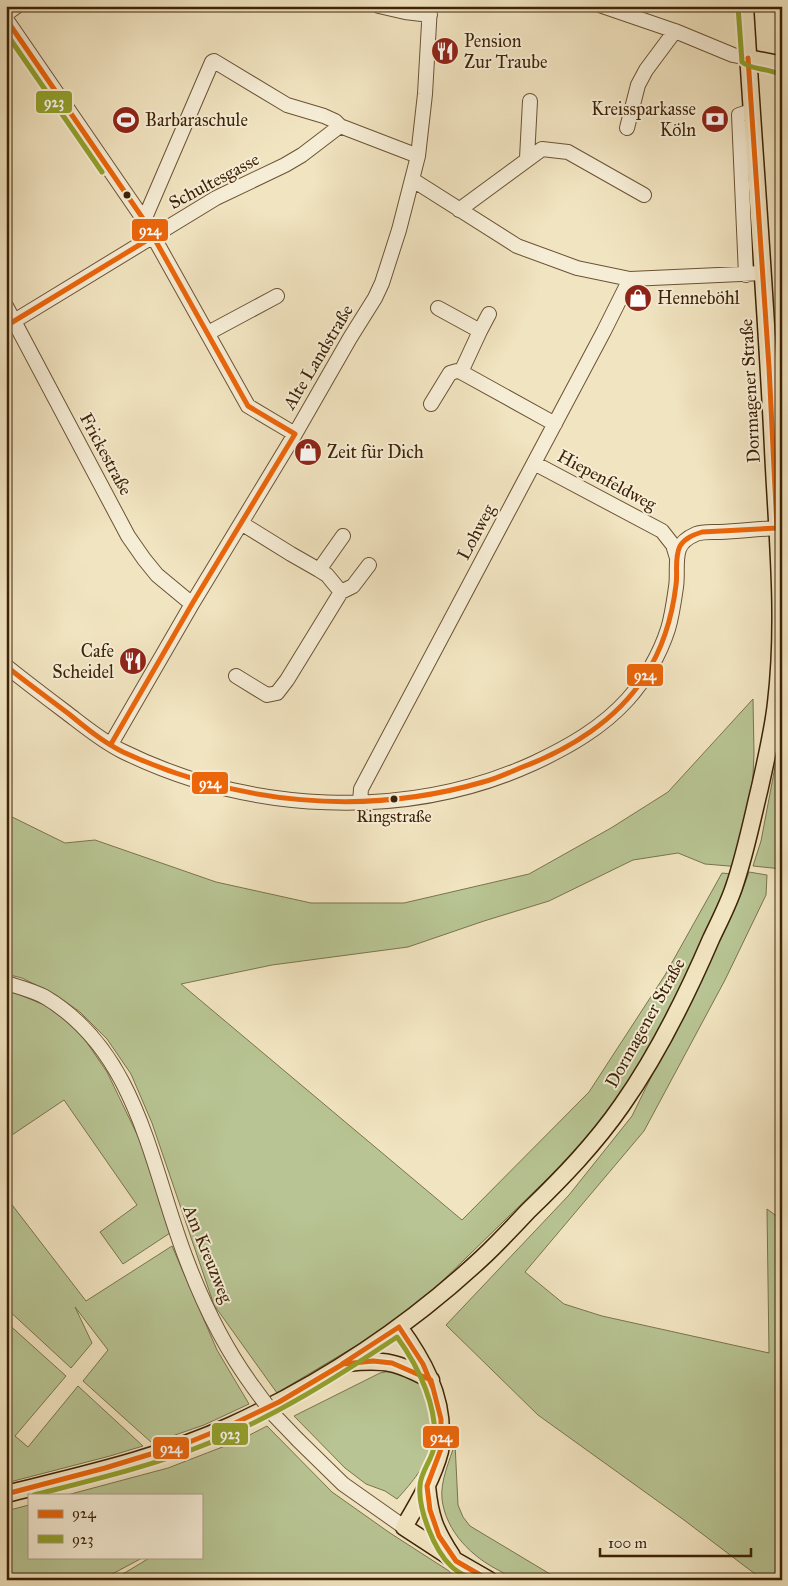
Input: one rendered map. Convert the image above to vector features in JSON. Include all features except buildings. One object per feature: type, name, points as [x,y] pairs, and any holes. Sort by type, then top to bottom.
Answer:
[{"type":"main road","name":"Dormagener Straße","points":[[6,1494],[58,1481],[187,1443],[231,1425],[279,1402],[343,1364],[399,1327],[482,1258],[572,1167],[621,1107],[655,1053],[704,958],[733,890],[748,838],[776,706],[779,670],[781,602],[763,274],[745,6]]},
{"type":"main road","points":[[748,58],[774,63],[782,68]]},
{"type":"main road","points":[[399,1327],[414,1348],[431,1380],[441,1418],[441,1450],[427,1486],[404,1527],[489,1580]]},
{"type":"main road","points":[[343,1364],[373,1360],[392,1363],[413,1370],[431,1380]]},
{"type":"main road","points":[[427,1486],[430,1510],[439,1536],[456,1561]]},
{"type":"street","points":[[6,14],[17,6]]},
{"type":"street","points":[[379,6],[405,12],[430,11]]},
{"type":"street","points":[[602,6],[748,58]]},
{"type":"street","name":"Alte Landstraße","points":[[111,744],[192,604],[379,291],[394,248],[418,156],[425,94],[430,11]]},
{"type":"street","points":[[6,19],[144,220],[248,406],[295,434]]},
{"type":"street","points":[[627,128],[638,85],[646,70],[674,31]]},
{"type":"street","points":[[144,220],[214,61],[287,105],[324,116],[336,121],[340,126],[418,156]]},
{"type":"street","points":[[527,158],[530,101]]},
{"type":"street","points":[[746,274],[739,115],[751,111]]},
{"type":"street","name":"Schultesgasse","points":[[10,323],[216,198],[302,155],[340,126]]},
{"type":"street","points":[[459,210],[542,148],[568,152],[600,163],[644,195]]},
{"type":"street","points":[[413,180],[517,246],[576,268],[630,280],[763,274]]},
{"type":"street","name":"Lohweg","points":[[360,802],[361,789],[630,280]]},
{"type":"street","points":[[208,333],[277,296]]},
{"type":"street","name":"Frickestraße","points":[[6,306],[10,323],[128,536],[157,575],[192,604]]},
{"type":"street","points":[[438,308],[480,331]]},
{"type":"street","points":[[461,372],[489,314]]},
{"type":"street","points":[[431,404],[450,374],[457,371],[555,424]]},
{"type":"street","name":"Hiepenfeldweg","points":[[534,462],[662,531]]},
{"type":"street","points":[[241,523],[327,575],[341,592]]},
{"type":"street","points":[[662,531],[698,533],[777,528]]},
{"type":"street","points":[[662,531],[672,545],[678,560]]},
{"type":"street","points":[[6,666],[84,726],[111,744],[176,773],[216,785],[297,800],[338,803],[384,802],[418,798],[479,784],[517,771],[557,752],[601,724],[629,698],[651,667],[668,629],[677,578],[680,547],[684,540],[698,533]]},
{"type":"street","points":[[319,570],[343,536]]},
{"type":"street","points":[[236,676],[267,695],[277,693],[341,592],[353,586],[369,565]]},
{"type":"street","name":"Am Kreuzweg","points":[[6,983],[44,996],[65,1010],[84,1028],[107,1055],[118,1073],[146,1137],[187,1262],[224,1341],[239,1368],[274,1415],[343,1484],[404,1527]]},
{"type":"green space","points":[[753,699],[754,754],[750,841],[741,867],[705,864],[678,853],[633,860],[549,901],[408,947],[272,965],[181,984],[462,1220],[589,1092],[665,975],[722,873],[741,875],[620,1108],[428,1295],[394,1323],[277,1393],[214,1305],[152,1123],[131,1074],[107,1039],[80,1012],[56,995],[22,978],[6,974],[6,814],[65,843],[95,840],[216,882],[311,903],[404,903],[529,874],[611,828],[668,792]]},
{"type":"green space","points":[[782,730],[782,869],[753,866],[761,841]]},
{"type":"green space","points":[[749,872],[767,875],[766,895],[725,980],[644,1131],[525,1272],[564,1304],[602,1316],[769,1353],[767,1209],[782,1220],[782,1580],[763,1580],[684,1520],[538,1415],[446,1325],[569,1195],[632,1116],[741,894]]},
{"type":"green space","points":[[6,989],[54,1009],[81,1034],[107,1072],[145,1151],[170,1233],[123,1264],[100,1232],[137,1205],[64,1100],[6,1139]]},
{"type":"green space","points":[[6,1197],[86,1301],[172,1246],[217,1350],[249,1404],[204,1425],[152,1443],[83,1381],[108,1350],[75,1307],[92,1343],[71,1368],[6,1308]]},
{"type":"green space","points":[[6,1322],[66,1376],[15,1436],[28,1447],[78,1386],[143,1446],[6,1483]]},
{"type":"green space","points":[[400,1369],[413,1376],[420,1383],[433,1410],[435,1425],[434,1438],[424,1464],[416,1477],[397,1499],[385,1491],[366,1484],[345,1468],[294,1416],[380,1373]]},
{"type":"green space","points":[[267,1426],[332,1492],[390,1533],[463,1580],[113,1580],[149,1558],[202,1558],[202,1494],[71,1494],[168,1468],[238,1441]]},
{"type":"green space","points":[[455,1443],[458,1505],[463,1517],[470,1526],[560,1580],[527,1581],[513,1579],[470,1551],[455,1533],[444,1511],[442,1492],[444,1478]]},
{"type":"green space","points":[[28,1505],[28,1558],[142,1558],[101,1580],[6,1580],[6,1511]]},
{"type":"transit line","name":"923","points":[[738,6],[742,62],[746,65],[779,74]]},
{"type":"transit line","name":"924","points":[[6,19],[144,220],[248,406],[295,434]]},
{"type":"transit line","name":"923","points":[[6,33],[102,172]]},
{"type":"transit line","name":"924","points":[[748,58],[769,367],[777,528]]},
{"type":"transit line","name":"924","points":[[6,326],[154,236]]},
{"type":"transit line","name":"924","points":[[111,744],[192,604],[295,434]]},
{"type":"transit line","name":"924","points":[[6,666],[116,748],[166,770],[210,784],[255,794],[300,800],[346,802],[438,793],[493,779],[538,761],[574,743],[606,720],[621,706],[645,676],[662,644],[674,597],[678,551],[682,543],[687,539],[702,532],[777,528]]},
{"type":"transit line","name":"924","points":[[342,1364],[399,1327],[423,1364],[433,1388]]},
{"type":"transit line","name":"923","points":[[38,1494],[145,1466],[209,1443],[258,1421],[306,1395],[397,1337],[420,1375],[426,1389],[433,1418],[434,1447],[420,1486],[424,1517],[433,1540],[445,1559],[461,1574],[474,1580]]},
{"type":"transit line","name":"924","points":[[6,1494],[105,1468],[187,1443],[279,1402],[343,1364],[373,1361],[392,1363],[431,1380],[441,1419],[441,1449],[427,1486],[430,1510],[439,1536],[456,1561],[489,1580]]},
{"type":"place","name":"Pension Zur Traube","points":[[445,51]]},
{"type":"place","name":"Kreissparkasse Köln","points":[[715,119]]},
{"type":"place","name":"Barbaraschule","points":[[126,120]]},
{"type":"place","name":"Henneböhl","points":[[638,298]]},
{"type":"place","name":"Zeit für Dich","points":[[308,452]]},
{"type":"place","name":"Cafe Scheidel","points":[[133,661]]},
{"type":"place","name":"Ringstraße","points":[[394,799]]}]
